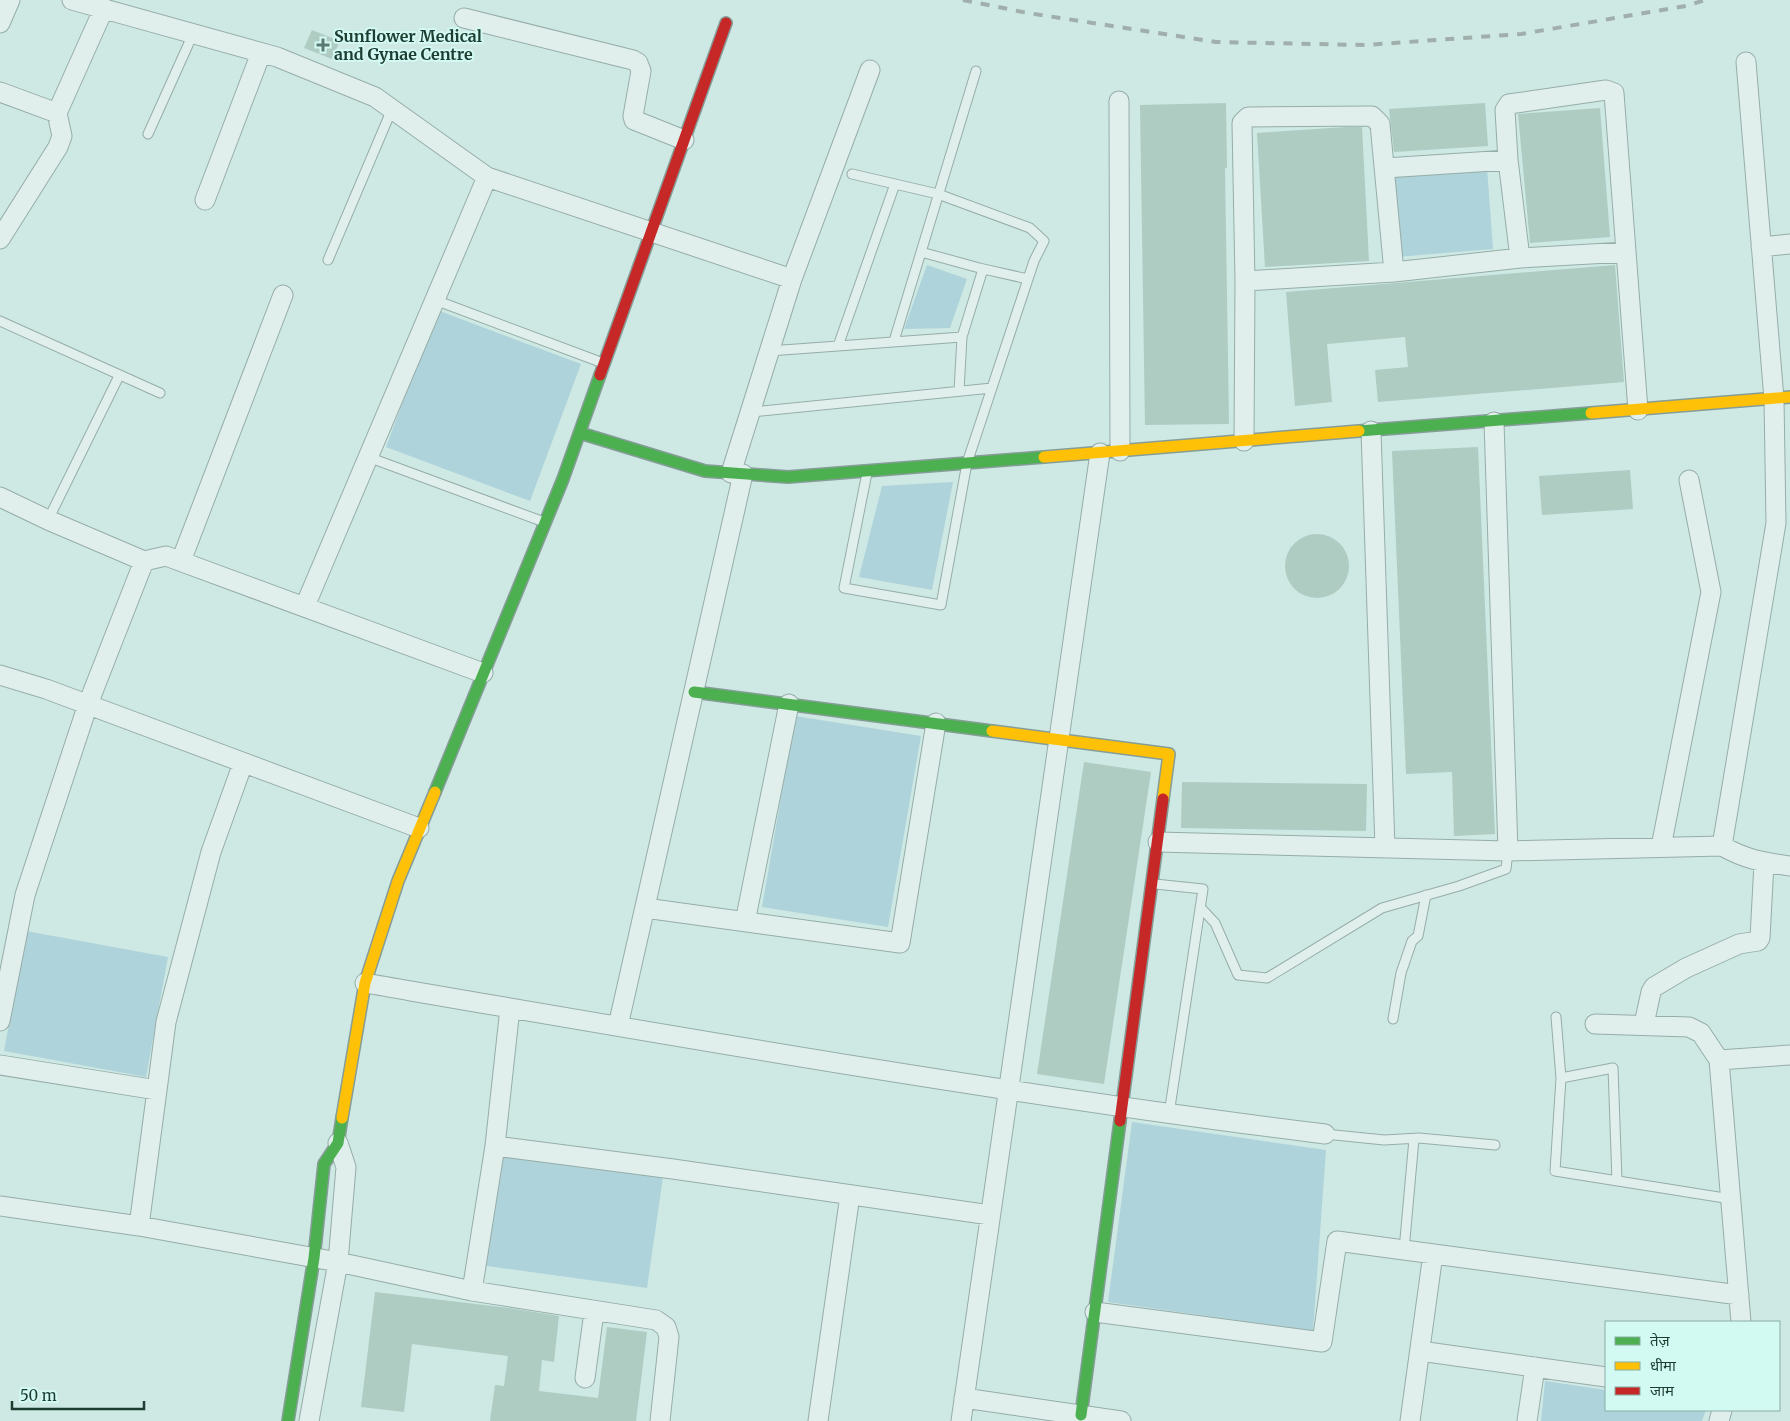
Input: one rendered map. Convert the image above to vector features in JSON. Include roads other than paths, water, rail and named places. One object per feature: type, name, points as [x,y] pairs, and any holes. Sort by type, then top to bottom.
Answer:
[{"type":"street","points":[[0,23],[10,0]]},
{"type":"street","points":[[72,0],[277,57],[375,97],[487,177],[792,279]]},
{"type":"street","points":[[0,239],[58,147],[62,136],[57,113],[104,8]]},
{"type":"street","points":[[464,18],[633,60],[638,63],[640,71],[634,120],[684,140]]},
{"type":"street","points":[[288,1421],[314,1258],[324,1164],[338,1143],[366,983],[398,881],[546,522],[580,433],[726,23]]},
{"type":"street","points":[[205,200],[261,53]]},
{"type":"street","points":[[1722,846],[1776,523],[1782,398],[1761,247],[1746,62]]},
{"type":"street","points":[[618,1026],[694,692],[750,412],[792,279],[870,70]]},
{"type":"street","points":[[1520,258],[1508,160],[1505,110],[1509,104],[1606,90],[1614,93],[1638,410]]},
{"type":"street","points":[[0,92],[57,113]]},
{"type":"street","points":[[1119,101],[1120,451]]},
{"type":"street","points":[[1244,441],[1245,281],[1242,123],[1248,117],[1372,116],[1380,124],[1394,272]]},
{"type":"street","points":[[1385,168],[1508,160]]},
{"type":"street","points":[[305,606],[487,177]]},
{"type":"street","points":[[1761,247],[1790,244]]},
{"type":"street","points":[[1245,281],[1394,272],[1520,258],[1626,252]]},
{"type":"street","points":[[181,561],[283,295]]},
{"type":"street","points":[[580,433],[705,471],[788,477],[1782,398]]},
{"type":"street","points":[[1494,422],[1508,852]]},
{"type":"street","points":[[1371,431],[1385,848]]},
{"type":"street","points":[[961,1421],[1100,452]]},
{"type":"street","points":[[1661,848],[1711,592],[1689,480]]},
{"type":"street","points":[[0,497],[48,520],[144,561],[166,556],[483,673]]},
{"type":"street","points":[[0,1020],[25,895],[88,704],[144,561]]},
{"type":"street","points":[[0,675],[88,704],[419,828]]},
{"type":"street","points":[[694,692],[1169,754],[1081,1415]]},
{"type":"street","points":[[745,922],[789,704]]},
{"type":"street","points":[[645,908],[900,943],[936,724]]},
{"type":"street","points":[[139,1226],[168,1012],[212,852],[243,763]]},
{"type":"street","points":[[1158,842],[1508,852],[1722,846],[1742,857],[1764,863],[1790,866]]},
{"type":"street","points":[[1644,1024],[1651,992],[1654,987],[1686,968],[1739,944],[1755,943],[1758,941],[1760,938],[1764,863]]},
{"type":"street","points":[[366,983],[751,1049],[1169,1114],[1325,1134]]},
{"type":"street","points":[[472,1291],[496,1146],[510,1008]]},
{"type":"street","points":[[1595,1024],[1689,1026],[1701,1033],[1719,1060],[1741,1321]]},
{"type":"street","points":[[1719,1060],[1790,1055]]},
{"type":"street","points":[[0,1065],[157,1090]]},
{"type":"street","points":[[309,1421],[338,1262],[346,1167],[338,1143]]},
{"type":"street","points":[[496,1146],[990,1215]]},
{"type":"street","points":[[818,1421],[850,1195]]},
{"type":"street","points":[[0,1206],[139,1226],[338,1262],[472,1291],[594,1312],[656,1320],[666,1327],[669,1337],[660,1421]]},
{"type":"street","points":[[1095,1312],[1322,1342],[1337,1241],[1739,1295]]},
{"type":"street","points":[[1410,1421],[1433,1254]]},
{"type":"street","points":[[584,1378],[594,1312]]},
{"type":"street","points":[[1420,1351],[1605,1376]]},
{"type":"street","points":[[1527,1421],[1535,1367]]},
{"type":"street","points":[[964,1398],[1121,1421]]},
{"type":"lane","points":[[148,134],[193,34]]},
{"type":"lane","points":[[894,341],[976,70]]},
{"type":"lane","points":[[328,260],[392,109]]},
{"type":"lane","points":[[852,174],[938,194],[1030,228],[1044,240],[1034,261],[967,463],[941,605],[844,588],[868,471]]},
{"type":"lane","points":[[838,346],[895,184]]},
{"type":"lane","points":[[921,252],[983,269],[962,337],[960,391]]},
{"type":"lane","points":[[975,267],[1028,279]]},
{"type":"lane","points":[[435,300],[604,363]]},
{"type":"lane","points":[[0,321],[160,393]]},
{"type":"lane","points":[[769,351],[962,337]]},
{"type":"lane","points":[[48,520],[119,376]]},
{"type":"lane","points":[[750,412],[992,388]]},
{"type":"lane","points":[[368,457],[546,522]]},
{"type":"lane","points":[[1200,907],[1214,923],[1238,975],[1267,978],[1382,908],[1506,870],[1508,852]]},
{"type":"lane","points":[[1152,884],[1203,889],[1169,1114]]},
{"type":"lane","points":[[1393,1019],[1401,973],[1412,940],[1418,936],[1426,895]]},
{"type":"lane","points":[[1556,1017],[1561,1078],[1554,1171],[1731,1199]]},
{"type":"lane","points":[[1561,1078],[1613,1068],[1617,1181]]},
{"type":"lane","points":[[1325,1134],[1384,1140],[1414,1138],[1495,1145]]},
{"type":"lane","points":[[1404,1250],[1414,1138]]},
{"type":"railway","points":[[963,0],[1028,13],[1216,42],[1365,45],[1521,34],[1686,6],[1705,0]]},
{"type":"place","name":"Sunflower Medical and Gynae Centre","points":[[323,45]]}]
